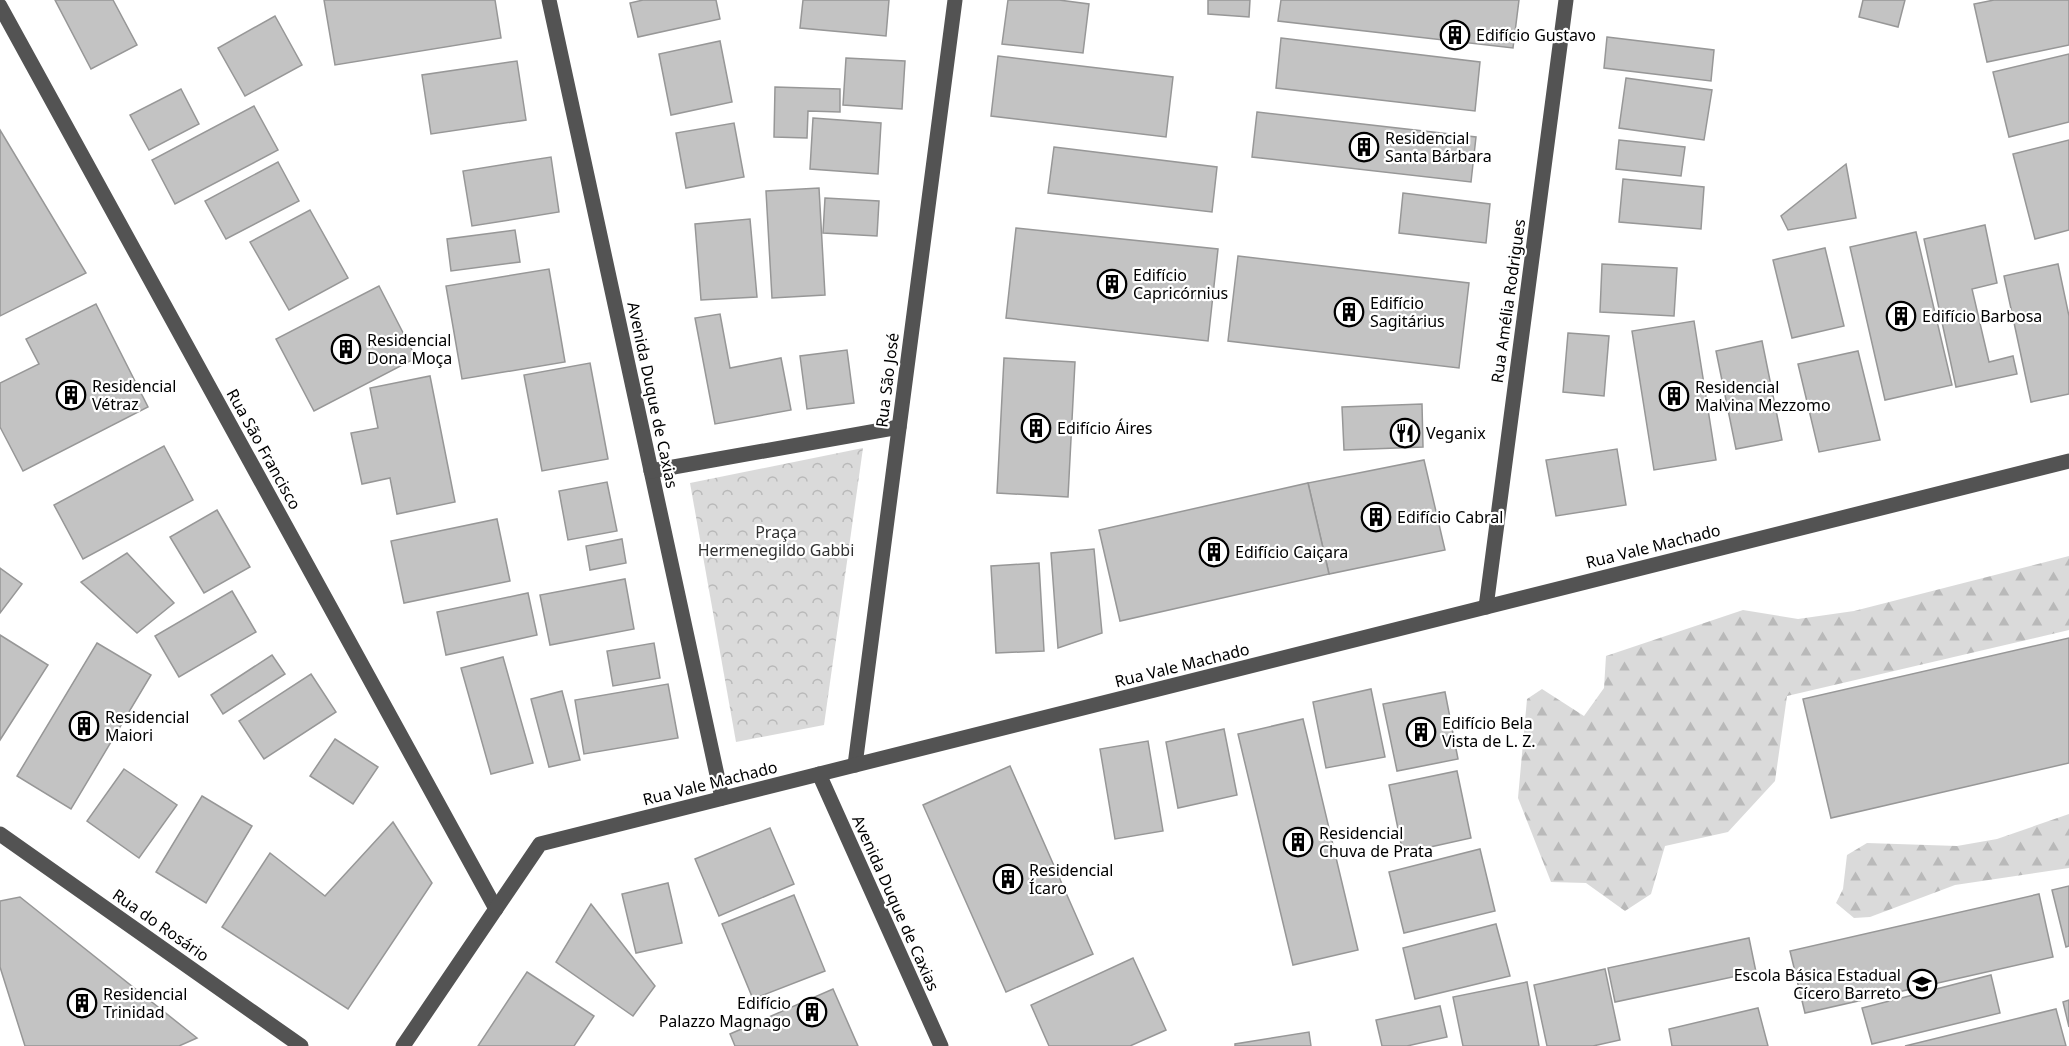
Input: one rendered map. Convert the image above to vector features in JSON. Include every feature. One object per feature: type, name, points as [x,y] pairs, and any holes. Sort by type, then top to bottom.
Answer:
[{"type":"street","name":"Avenida Duque de Caxias","points":[[549,0],[722,798]]},
{"type":"street","name":"Rua São José","points":[[855,765],[955,0]]},
{"type":"street","name":"Rua Amélia Rodrigues","points":[[1486,607],[1566,0]]},
{"type":"street","name":"Rua São Francisco","points":[[0,6],[496,909]]},
{"type":"street","points":[[651,471],[899,427]]},
{"type":"street","name":"Rua Vale Machado","points":[[403,1046],[540,844],[2069,461]]},
{"type":"street","name":"Avenida Duque de Caxias","points":[[819,774],[941,1046]]},
{"type":"street","name":"Rua do Rosário","points":[[0,834],[301,1046]]},
{"type":"green space","name":"Praça Hermenegildo Gabbi","points":[[863,448],[824,725],[736,742],[690,483]]},
{"type":"green space","points":[[2069,556],[2069,630],[1787,696],[1775,781],[1728,832],[1665,846],[1651,894],[1625,911],[1586,883],[1551,882],[1518,798],[1527,699],[1542,689],[1584,716],[1604,688],[1606,656],[1743,610],[1798,619],[1854,611]]},
{"type":"green space","points":[[2069,814],[2069,868],[1955,885],[1870,917],[1854,918],[1836,903],[1843,889],[1847,855],[1867,843],[1957,846],[1997,839]]},
{"type":"building","points":[[55,0],[113,0],[137,45],[91,69]]},
{"type":"building","points":[[324,0],[495,0],[501,38],[335,65]]},
{"type":"building","points":[[643,0],[716,0],[720,19],[638,37],[630,3]]},
{"type":"building","points":[[803,0],[889,0],[886,36],[800,28]]},
{"type":"building","points":[[1008,0],[1059,0],[1089,4],[1083,53],[1002,44]]},
{"type":"building","points":[[1208,0],[1250,0],[1249,17],[1208,14]]},
{"type":"building","name":"Edifício Gustavo","points":[[1281,0],[1519,0],[1513,48],[1278,21]]},
{"type":"building","points":[[1863,0],[1905,0],[1898,27],[1859,17]]},
{"type":"building","points":[[1994,0],[2069,0],[2069,45],[1987,62],[1974,4]]},
{"type":"building","points":[[275,16],[302,65],[245,96],[218,48]]},
{"type":"building","points":[[1607,37],[1714,50],[1711,81],[1604,68]]},
{"type":"building","points":[[1281,38],[1480,62],[1475,111],[1276,88]]},
{"type":"building","points":[[720,41],[732,102],[671,115],[659,54]]},
{"type":"building","points":[[2069,54],[2069,122],[2009,137],[1993,72]]},
{"type":"building","points":[[998,56],[1173,77],[1166,137],[991,116]]},
{"type":"building","points":[[846,58],[905,61],[902,109],[843,105]]},
{"type":"building","points":[[517,61],[526,120],[431,134],[422,75]]},
{"type":"building","points":[[1626,78],[1712,90],[1704,140],[1619,128]]},
{"type":"building","points":[[775,87],[840,89],[840,112],[808,111],[807,138],[774,137]]},
{"type":"building","points":[[181,89],[199,124],[149,150],[130,115]]},
{"type":"building","points":[[254,106],[278,150],[175,204],[152,160]]},
{"type":"building","name":"Residencial Santa Bárbara","points":[[1257,112],[1476,137],[1471,182],[1252,157]]},
{"type":"building","points":[[813,118],[881,123],[878,174],[810,169]]},
{"type":"building","points":[[734,123],[744,177],[686,188],[676,133]]},
{"type":"building","points":[[0,130],[86,273],[0,316]]},
{"type":"building","points":[[1619,140],[1685,147],[1681,176],[1616,169]]},
{"type":"building","points":[[2069,140],[2069,230],[2035,239],[2013,154]]},
{"type":"building","points":[[1054,147],[1217,167],[1212,212],[1048,193]]},
{"type":"building","points":[[551,157],[559,212],[472,226],[463,171]]},
{"type":"building","points":[[278,162],[299,201],[226,239],[205,201]]},
{"type":"building","points":[[1846,164],[1856,218],[1788,230],[1781,216]]},
{"type":"building","points":[[1623,179],[1704,187],[1701,229],[1619,222]]},
{"type":"building","points":[[819,188],[825,295],[772,298],[766,191]]},
{"type":"building","points":[[1403,193],[1490,204],[1486,243],[1399,233]]},
{"type":"building","points":[[825,198],[879,201],[877,236],[823,233]]},
{"type":"building","points":[[310,210],[348,278],[289,310],[250,242]]},
{"type":"building","points":[[750,219],[757,297],[701,300],[695,224]]},
{"type":"building","points":[[1985,225],[1997,283],[1972,289],[1989,362],[2013,356],[2017,374],[1956,387],[1924,239]]},
{"type":"building","name":"Edifício Capricórnius","points":[[1016,228],[1218,249],[1208,341],[1006,318]]},
{"type":"building","points":[[515,230],[520,262],[451,271],[447,239]]},
{"type":"building","name":"Edifício Barbosa","points":[[1916,232],[1952,385],[1885,400],[1850,247]]},
{"type":"building","points":[[1825,248],[1844,326],[1792,338],[1773,260]]},
{"type":"building","name":"Edifício Sagitárius","points":[[1238,256],[1469,283],[1459,368],[1228,341]]},
{"type":"building","points":[[1602,264],[1677,268],[1674,316],[1600,312]]},
{"type":"building","points":[[2058,264],[2069,316],[2069,394],[2031,402],[2004,276]]},
{"type":"building","points":[[549,269],[565,362],[462,379],[446,286]]},
{"type":"building","name":"Residencial Dona Moça","points":[[379,286],[416,358],[314,411],[276,339]]},
{"type":"building","name":"Residencial Vétraz","points":[[96,304],[148,407],[23,471],[0,427],[0,383],[39,364],[26,339]]},
{"type":"building","points":[[720,314],[730,368],[781,358],[791,410],[715,424],[695,318]]},
{"type":"building","name":"Residencial Malvina Mezzomo","points":[[1694,321],[1716,460],[1654,470],[1632,331]]},
{"type":"building","points":[[1568,333],[1609,336],[1604,396],[1563,392]]},
{"type":"building","points":[[1762,341],[1782,440],[1736,449],[1716,351]]},
{"type":"building","points":[[847,350],[854,403],[807,409],[800,356]]},
{"type":"building","points":[[1858,351],[1880,440],[1819,452],[1798,364]]},
{"type":"building","name":"Edifício Áires","points":[[1004,358],[1075,362],[1068,497],[997,493]]},
{"type":"building","points":[[590,363],[608,459],[542,471],[524,375]]},
{"type":"building","points":[[430,376],[455,502],[397,514],[390,478],[362,484],[351,433],[378,428],[370,388]]},
{"type":"building","points":[[1422,404],[1423,447],[1344,450],[1342,407]]},
{"type":"building","points":[[164,446],[193,500],[83,559],[54,505]]},
{"type":"building","points":[[1617,449],[1626,505],[1556,516],[1546,460]]},
{"type":"building","name":"Edifício Cabral","points":[[1424,460],[1445,550],[1329,574],[1308,483]]},
{"type":"building","points":[[607,482],[617,531],[568,540],[559,491]]},
{"type":"building","name":"Edifício Caiçara","points":[[1308,483],[1329,574],[1120,621],[1099,530]]},
{"type":"building","points":[[217,510],[250,567],[204,593],[170,537]]},
{"type":"building","points":[[497,519],[510,581],[404,603],[391,541]]},
{"type":"building","points":[[622,539],[626,563],[590,570],[586,546]]},
{"type":"building","points":[[1094,549],[1102,633],[1058,648],[1051,553]]},
{"type":"building","points":[[127,553],[174,603],[137,633],[81,582]]},
{"type":"building","points":[[1039,563],[1044,651],[996,653],[991,566]]},
{"type":"building","points":[[0,568],[22,584],[0,613]]},
{"type":"building","points":[[625,579],[634,629],[550,645],[540,595]]},
{"type":"building","points":[[232,591],[256,632],[179,677],[155,636]]},
{"type":"building","points":[[528,593],[537,635],[446,655],[437,612]]},
{"type":"building","points":[[0,635],[48,665],[0,740]]},
{"type":"building","points":[[2069,638],[2069,763],[1831,818],[1803,699]]},
{"type":"building","name":"Residencial Maiori","points":[[97,643],[151,675],[71,809],[17,776]]},
{"type":"building","points":[[654,643],[660,678],[613,686],[607,651]]},
{"type":"building","points":[[272,655],[285,674],[223,714],[211,695]]},
{"type":"building","points":[[503,657],[533,763],[491,774],[461,668]]},
{"type":"building","points":[[311,674],[336,712],[264,759],[239,721]]},
{"type":"building","points":[[668,684],[678,738],[584,754],[575,700]]},
{"type":"building","points":[[1371,689],[1385,757],[1326,768],[1313,702]]},
{"type":"building","points":[[562,691],[580,760],[549,767],[531,699]]},
{"type":"building","name":"Edifício Bela Vista de L. Z.","points":[[1445,692],[1458,759],[1397,771],[1383,704]]},
{"type":"building","name":"Residencial Chuva de Prata","points":[[1303,719],[1358,950],[1293,965],[1238,734]]},
{"type":"building","points":[[1224,729],[1237,795],[1178,808],[1166,742]]},
{"type":"building","points":[[335,739],[378,767],[353,804],[310,776]]},
{"type":"building","points":[[1148,741],[1163,831],[1115,839],[1100,749]]},
{"type":"building","name":"Residencial Ícaro","points":[[1010,766],[1093,954],[1006,992],[923,805]]},
{"type":"building","points":[[124,769],[177,805],[139,858],[87,821]]},
{"type":"building","points":[[1457,771],[1471,838],[1403,853],[1389,785]]},
{"type":"building","points":[[202,796],[252,826],[206,903],[156,872]]},
{"type":"building","points":[[393,822],[432,883],[348,1009],[222,927],[270,853],[325,896]]},
{"type":"building","points":[[770,828],[794,884],[719,916],[695,859]]},
{"type":"building","points":[[1480,849],[1495,911],[1404,933],[1389,872]]},
{"type":"building","points":[[668,883],[682,943],[636,953],[622,894]]},
{"type":"building","points":[[2069,886],[2069,946],[2066,947],[2052,890]]},
{"type":"building","points":[[2039,894],[2053,957],[1805,1013],[1790,951]]},
{"type":"building","points":[[794,895],[825,971],[753,999],[722,924]]},
{"type":"building","name":"Residencial Trinidad","points":[[20,897],[197,1038],[179,1046],[25,1046],[0,967],[0,901]]},
{"type":"building","points":[[591,904],[655,986],[633,1016],[556,962]]},
{"type":"building","points":[[1496,924],[1510,976],[1415,999],[1403,948]]},
{"type":"building","points":[[1749,938],[1756,972],[1615,1002],[1608,968]]},
{"type":"building","points":[[1133,958],[1166,1030],[1130,1046],[1049,1046],[1031,1005]]},
{"type":"building","points":[[1605,969],[1620,1040],[1593,1046],[1547,1046],[1534,985]]},
{"type":"building","points":[[527,972],[594,1016],[574,1046],[478,1046]]},
{"type":"building","points":[[1991,975],[2000,1013],[1872,1044],[1862,1008]]},
{"type":"building","points":[[1527,982],[1539,1046],[1463,1046],[1453,997]]},
{"type":"building","name":"Edifício Palazzo Magnago","points":[[833,989],[858,1046],[735,1046],[730,1034]]},
{"type":"building","points":[[2069,1000],[2069,1027],[2063,1002]]},
{"type":"building","points":[[1440,1006],[1447,1037],[1407,1046],[1382,1046],[1376,1020]]},
{"type":"building","points":[[1758,1008],[1768,1046],[1672,1046],[1669,1029]]},
{"type":"building","points":[[2056,1009],[2066,1046],[1905,1046]]},
{"type":"building","points":[[1309,1032],[1311,1046],[1235,1046],[1235,1044]]},
{"type":"place","name":"Edifício Gustavo","points":[[1455,35]]},
{"type":"place","name":"Residencial Santa Bárbara","points":[[1364,147]]},
{"type":"place","name":"Edifício Capricórnius","points":[[1112,284]]},
{"type":"place","name":"Edifício Sagitárius","points":[[1349,312]]},
{"type":"place","name":"Edifício Barbosa","points":[[1901,316]]},
{"type":"place","name":"Residencial Dona Moça","points":[[346,349]]},
{"type":"place","name":"Residencial Vétraz","points":[[71,395]]},
{"type":"place","name":"Residencial Malvina Mezzomo","points":[[1674,396]]},
{"type":"place","name":"Edifício Áires","points":[[1036,428]]},
{"type":"place","name":"Veganix","points":[[1405,433]]},
{"type":"place","name":"Edifício Cabral","points":[[1376,517]]},
{"type":"place","name":"Edifício Caiçara","points":[[1214,552]]},
{"type":"place","name":"Residencial Maiori","points":[[84,726]]},
{"type":"place","name":"Edifício Bela Vista de L. Z.","points":[[1421,732]]},
{"type":"place","name":"Residencial Chuva de Prata","points":[[1298,842]]},
{"type":"place","name":"Residencial Ícaro","points":[[1008,879]]},
{"type":"place","name":"Escola Básica Estadual Cícero Barreto","points":[[1922,984]]},
{"type":"place","name":"Residencial Trinidad","points":[[82,1003]]},
{"type":"place","name":"Edifício Palazzo Magnago","points":[[812,1012]]}]
